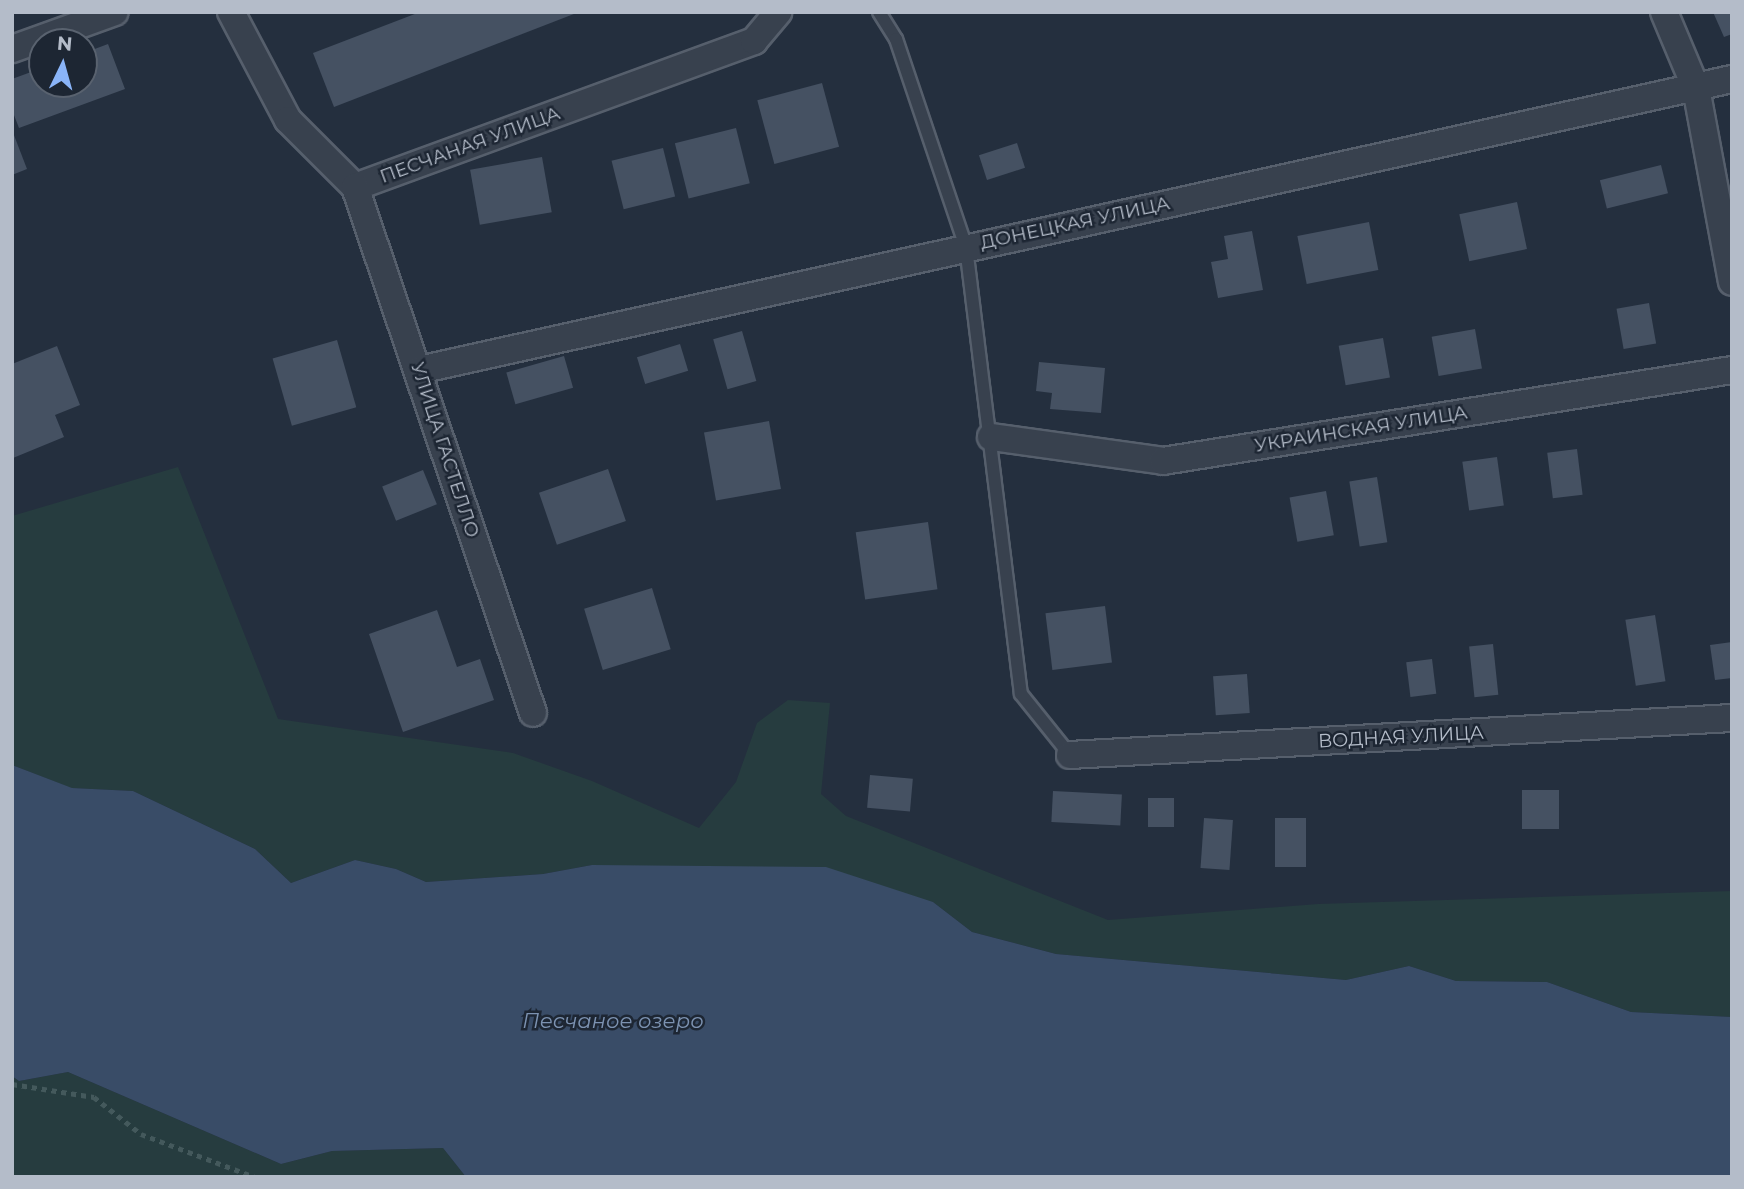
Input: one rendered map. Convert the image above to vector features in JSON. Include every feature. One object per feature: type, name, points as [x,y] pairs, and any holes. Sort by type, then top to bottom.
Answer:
[{"type":"street","points":[[12,48],[115,12]]},
{"type":"street","name":"ПЕСЧАНАЯ УЛИЦА","points":[[231,12],[288,120],[355,187],[754,41],[778,12]]},
{"type":"street","points":[[1664,12],[1696,88],[1732,282]]},
{"type":"street","name":"ДОНЕЦКАЯ УЛИЦА","points":[[419,370],[1732,79]]},
{"type":"street","name":"УЛИЦА ГАСТЕЛЛО","points":[[355,187],[533,713]]},
{"type":"street","name":"УКРАИНСКАЯ УЛИЦА","points":[[990,438],[1163,461],[1732,370]]},
{"type":"street","name":"ВОДНАЯ УЛИЦА","points":[[1070,755],[1732,719]]},
{"type":"lane","points":[[879,12],[896,39],[966,247],[1021,694],[1070,755]]},
{"type":"path","points":[[12,1084],[94,1097],[141,1134],[255,1177]]},
{"type":"green space","points":[[178,467],[278,719],[513,753],[592,781],[699,828],[736,782],[757,723],[788,700],[830,703],[821,794],[846,816],[1108,920],[1318,904],[1732,891],[1732,1017],[1631,1012],[1547,982],[1456,981],[1409,966],[1346,980],[1056,954],[972,932],[933,902],[592,865],[543,874],[426,882],[396,869],[355,860],[291,883],[255,849],[133,791],[71,788],[12,765],[12,516]]},
{"type":"green space","points":[[68,1072],[281,1164],[332,1151],[443,1148],[466,1177],[12,1177],[12,1076],[19,1081]]},
{"type":"water","name":"Песчаное озеро","points":[[12,765],[72,788],[133,791],[255,849],[291,883],[355,860],[396,869],[426,882],[543,874],[592,865],[826,867],[933,902],[972,932],[1056,954],[1346,980],[1409,966],[1456,981],[1547,982],[1631,1012],[1732,1017],[1732,1177],[466,1177],[443,1148],[332,1151],[281,1164],[68,1072],[19,1081],[12,1076]]},
{"type":"building","points":[[420,12],[579,12],[334,107],[313,53]]},
{"type":"building","points":[[1713,12],[1732,12],[1732,34],[1724,37]]},
{"type":"building","points":[[108,44],[125,89],[19,128],[12,110],[12,79],[28,73],[28,98],[98,98],[98,48]]},
{"type":"building","points":[[822,83],[839,147],[774,164],[757,100]]},
{"type":"building","points":[[736,128],[750,183],[689,199],[675,143]]},
{"type":"building","points":[[12,130],[27,169],[12,175]]},
{"type":"building","points":[[1017,143],[1025,168],[987,180],[979,155]]},
{"type":"building","points":[[663,148],[675,197],[624,209],[612,161]]},
{"type":"building","points":[[542,157],[552,212],[480,225],[470,170]]},
{"type":"building","points":[[1661,165],[1668,193],[1607,208],[1600,180]]},
{"type":"building","points":[[1517,202],[1527,249],[1469,261],[1459,214]]},
{"type":"building","points":[[1369,222],[1378,270],[1307,284],[1297,236]]},
{"type":"building","points":[[1252,231],[1263,290],[1218,298],[1211,262],[1228,259],[1224,236]]},
{"type":"building","points":[[1649,303],[1656,343],[1624,349],[1617,309]]},
{"type":"building","points":[[1475,329],[1482,368],[1439,376],[1432,337]]},
{"type":"building","points":[[742,331],[756,381],[727,389],[713,339]]},
{"type":"building","points":[[1383,338],[1390,377],[1346,385],[1339,346]]},
{"type":"building","points":[[337,340],[356,407],[292,426],[273,358]]},
{"type":"building","points":[[680,344],[688,371],[645,384],[637,357]]},
{"type":"building","points":[[57,346],[80,405],[55,415],[64,437],[13,458],[12,364]]},
{"type":"building","points":[[564,356],[573,388],[515,404],[506,373]]},
{"type":"building","points":[[1039,362],[1105,368],[1101,413],[1050,409],[1052,393],[1036,391]]},
{"type":"building","points":[[769,421],[781,489],[716,500],[704,432]]},
{"type":"building","points":[[1577,449],[1583,495],[1553,498],[1547,453]]},
{"type":"building","points":[[1497,457],[1504,506],[1469,510],[1462,462]]},
{"type":"building","points":[[608,469],[626,521],[557,545],[539,493]]},
{"type":"building","points":[[423,470],[437,504],[396,521],[382,486]]},
{"type":"building","points":[[1377,477],[1387,542],[1360,547],[1349,481]]},
{"type":"building","points":[[1326,491],[1334,535],[1297,542],[1290,497]]},
{"type":"building","points":[[928,522],[937,589],[865,599],[856,532]]},
{"type":"building","points":[[652,588],[671,649],[603,670],[584,609]]},
{"type":"building","points":[[1105,606],[1112,663],[1052,670],[1045,613]]},
{"type":"building","points":[[437,610],[457,667],[480,659],[494,700],[403,732],[369,634]]},
{"type":"building","points":[[1655,615],[1665,681],[1636,686],[1625,620]]},
{"type":"building","points":[[1732,642],[1732,678],[1715,680],[1710,645]]},
{"type":"building","points":[[1493,644],[1498,695],[1474,697],[1469,647]]},
{"type":"building","points":[[1432,659],[1436,694],[1410,697],[1406,662]]},
{"type":"building","points":[[1247,674],[1250,713],[1216,715],[1213,676]]},
{"type":"building","points":[[870,775],[913,779],[910,812],[867,808]]},
{"type":"building","points":[[1522,790],[1559,790],[1559,829],[1522,829]]},
{"type":"building","points":[[1053,791],[1122,795],[1120,826],[1051,822]]},
{"type":"building","points":[[1148,798],[1174,798],[1174,827],[1148,827]]},
{"type":"building","points":[[1204,818],[1233,820],[1229,870],[1201,868]]},
{"type":"building","points":[[1275,818],[1306,818],[1306,867],[1275,867]]}]
